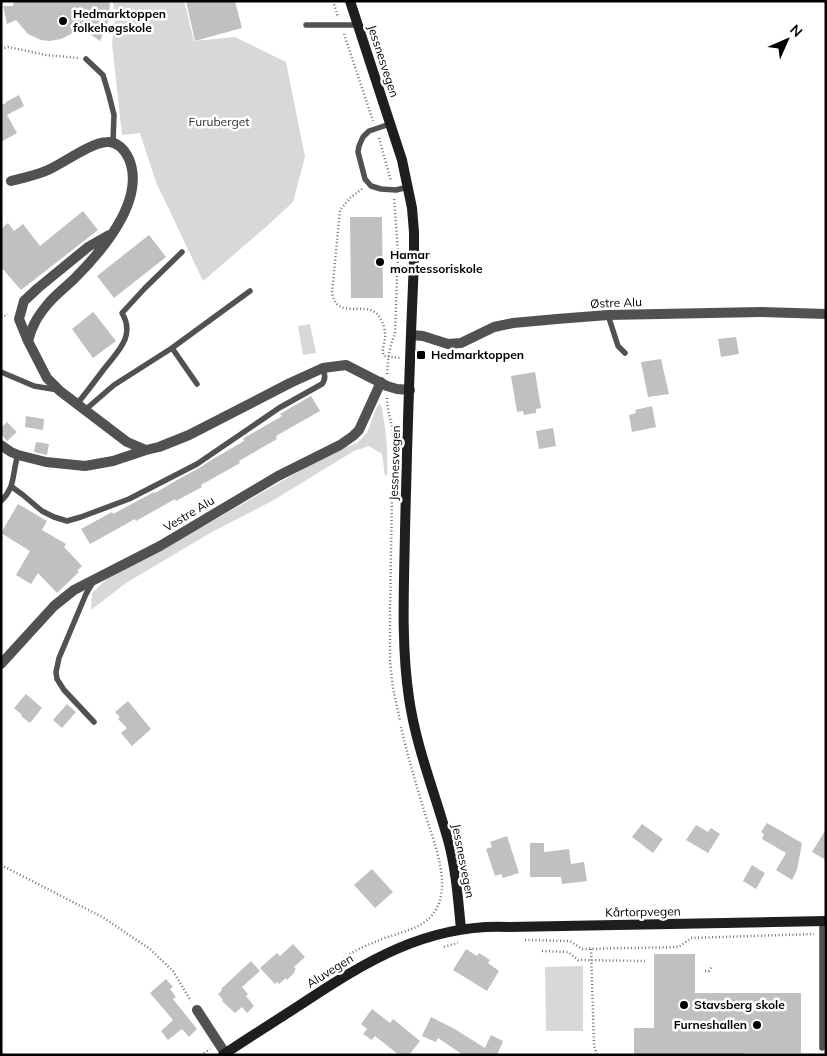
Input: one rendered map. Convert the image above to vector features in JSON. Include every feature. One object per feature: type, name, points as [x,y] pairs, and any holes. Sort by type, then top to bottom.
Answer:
[{"type":"main road","name":"Jessnesvegen","points":[[350,1],[402,160],[412,208],[414,232],[405,574],[405,666],[409,699],[421,753],[454,867],[461,929]]},
{"type":"main road","name":"Kårtorpvegen","points":[[461,929],[489,926],[824,922]]},
{"type":"main road","name":"Aluvegen","points":[[224,1054],[360,966],[424,938],[461,929]]},
{"type":"street","points":[[12,181],[48,170],[103,142],[113,142],[119,146],[127,154],[132,166],[132,190],[124,215],[114,232],[76,278],[48,304],[33,324],[28,341]]},
{"type":"street","points":[[114,232],[88,247],[38,288],[24,301],[18,319],[47,378],[60,391],[127,442],[146,450]]},
{"type":"street","name":"Østre Alu","points":[[412,335],[423,336],[448,344],[461,343],[494,328],[513,323],[608,315],[761,312],[826,314]]},
{"type":"street","points":[[1,445],[18,455],[46,462],[86,466],[113,461],[159,447],[189,435],[323,368],[346,365],[397,390],[410,390]]},
{"type":"street","name":"Vestre Alu","points":[[3,658],[54,606],[74,590],[160,546],[278,476],[354,436],[359,430],[381,382]]},
{"type":"street","points":[[197,1010],[224,1054]]},
{"type":"lane","points":[[306,25],[357,24]]},
{"type":"lane","points":[[86,59],[103,75],[110,95],[114,116],[113,142]]},
{"type":"lane","points":[[390,124],[370,131],[363,137],[358,152],[366,179],[372,186],[396,190],[408,187]]},
{"type":"lane","points":[[81,407],[123,345],[126,323],[122,313],[182,252]]},
{"type":"lane","points":[[81,407],[172,348],[250,291]]},
{"type":"lane","points":[[608,315],[618,346],[625,353]]},
{"type":"lane","points":[[172,348],[197,384]]},
{"type":"lane","points":[[12,487],[42,511],[67,521],[129,499],[197,464],[279,408],[322,384],[325,379],[323,368]]},
{"type":"lane","points":[[1,372],[34,386],[60,391]]},
{"type":"lane","points":[[1,501],[12,487],[15,462],[18,455]]},
{"type":"lane","points":[[94,580],[86,594],[59,658],[56,672],[59,684],[94,722]]},
{"type":"lane","points":[[822,1048],[822,934],[824,922]]},
{"type":"path","points":[[1,49],[8,47],[46,55],[86,59]]},
{"type":"path","points":[[369,183],[350,198],[340,210],[332,294],[333,301],[339,307],[346,309],[364,309],[374,312],[380,318],[386,336],[382,351],[384,356],[405,358]]},
{"type":"path","points":[[1,864],[104,918],[150,949],[173,971],[197,1010]]},
{"type":"path","points":[[521,940],[570,941],[582,949],[591,949],[679,947],[691,938],[822,934]]},
{"type":"path","points":[[438,948],[461,943]]},
{"type":"path","points":[[591,949],[594,1046],[597,1055]]},
{"type":"path","points":[[542,951],[568,952],[578,960],[645,961]]},
{"type":"path","points":[[704,971],[710,971],[712,966]]},
{"type":"green space","name":"Furuberget","points":[[113,1],[184,1],[194,41],[235,37],[286,62],[305,157],[293,202],[203,281],[156,182],[140,133],[122,135],[112,43],[115,18]]},
{"type":"green space","points":[[310,324],[316,353],[303,355],[298,326]]},
{"type":"green space","points":[[381,404],[386,440],[387,475],[385,476],[382,454],[369,446],[354,451],[272,501],[212,532],[126,583],[91,610],[92,593],[108,578],[333,452],[357,443],[367,433],[377,406]]},
{"type":"green space","points":[[583,966],[583,1031],[546,1031],[545,967]]},
{"type":"building","name":"Hedmarktoppen folkehøgskole","points":[[14,1],[110,1],[109,20],[100,41],[79,26],[71,34],[61,39],[41,40],[28,34],[16,20],[7,24],[3,6],[13,6]]},
{"type":"building","points":[[186,1],[235,1],[242,28],[195,41]]},
{"type":"building","points":[[19,95],[24,106],[7,115],[17,133],[1,142],[1,104]]},
{"type":"building","points":[[83,211],[98,230],[21,290],[1,267],[1,229],[8,223],[14,231],[23,224],[40,246]]},
{"type":"building","points":[[350,217],[382,217],[383,298],[351,298]]},
{"type":"building","points":[[149,235],[166,257],[114,298],[97,276]]},
{"type":"building","points":[[93,312],[116,341],[93,358],[72,329]]},
{"type":"building","points":[[736,337],[739,354],[721,357],[718,339]]},
{"type":"building","points":[[661,359],[669,394],[648,397],[641,362]]},
{"type":"building","points":[[535,372],[541,408],[536,409],[536,413],[524,415],[523,411],[517,412],[511,376]]},
{"type":"building","points":[[311,396],[320,411],[276,436],[277,439],[201,485],[202,487],[176,501],[175,499],[136,521],[135,519],[90,544],[81,529],[112,512],[113,514],[155,493],[199,468],[244,441],[243,438],[282,416],[280,414]]},
{"type":"building","points":[[652,406],[656,427],[632,432],[629,415],[636,413],[635,410]]},
{"type":"building","points":[[26,416],[44,419],[43,430],[25,427]]},
{"type":"building","points":[[7,422],[17,432],[7,441],[1,434],[1,428]]},
{"type":"building","points":[[553,428],[556,446],[539,449],[536,431]]},
{"type":"building","points":[[36,442],[49,444],[47,455],[34,452]]},
{"type":"building","points":[[18,504],[47,521],[42,530],[66,544],[64,547],[82,566],[77,571],[79,572],[57,593],[38,573],[31,584],[16,575],[30,551],[1,533]]},
{"type":"building","points":[[26,694],[42,708],[30,723],[14,708]]},
{"type":"building","points":[[128,701],[151,729],[132,746],[121,733],[127,728],[118,719],[120,717],[115,712]]},
{"type":"building","points":[[67,704],[76,712],[62,728],[53,720]]},
{"type":"building","points":[[767,823],[802,843],[797,870],[792,880],[776,870],[786,853],[762,839],[764,834],[761,832]]},
{"type":"building","points":[[642,824],[663,839],[653,853],[632,837]]},
{"type":"building","points":[[696,825],[708,832],[711,828],[720,834],[708,853],[686,840]]},
{"type":"building","points":[[826,829],[826,860],[812,852]]},
{"type":"building","points":[[507,836],[519,873],[503,878],[501,874],[495,876],[486,849],[492,847],[490,842]]},
{"type":"building","points":[[530,843],[544,843],[544,852],[569,849],[571,864],[584,862],[587,881],[562,884],[561,877],[530,877]]},
{"type":"building","points":[[752,865],[765,873],[756,889],[743,881]]},
{"type":"building","points":[[372,869],[393,892],[375,908],[354,885]]},
{"type":"building","points":[[293,944],[305,957],[294,967],[296,969],[295,972],[287,980],[286,978],[279,984],[277,982],[275,984],[260,968],[277,953],[280,956]]},
{"type":"building","points":[[466,949],[477,956],[479,953],[490,960],[488,963],[499,971],[487,991],[453,970]]},
{"type":"building","name":"Stavsberg skole","points":[[654,954],[695,954],[695,993],[801,993],[801,1053],[634,1055],[634,1028],[654,1028]]},
{"type":"building","points":[[251,961],[260,971],[242,987],[254,1006],[247,1013],[242,1007],[235,1013],[222,1001],[218,994]]},
{"type":"building","points":[[166,979],[173,987],[170,989],[176,997],[173,999],[197,1029],[189,1037],[182,1029],[168,1040],[161,1031],[173,1020],[150,993]]},
{"type":"building","points":[[372,1009],[390,1023],[393,1019],[420,1041],[409,1055],[399,1055],[375,1036],[372,1040],[363,1034],[367,1029],[361,1024]]},
{"type":"building","points":[[431,1017],[485,1048],[491,1035],[503,1041],[497,1055],[463,1055],[438,1038],[436,1042],[422,1036]]},
{"type":"place","name":"Hedmarktoppen folkehøgskole","points":[[63,21]]},
{"type":"place","name":"Hamar montessoriskole","points":[[380,262]]},
{"type":"place","name":"Hedmarktoppen","points":[[421,355]]},
{"type":"place","name":"Stavsberg skole","points":[[684,1005]]},
{"type":"place","name":"Furneshallen","points":[[757,1025]]}]
